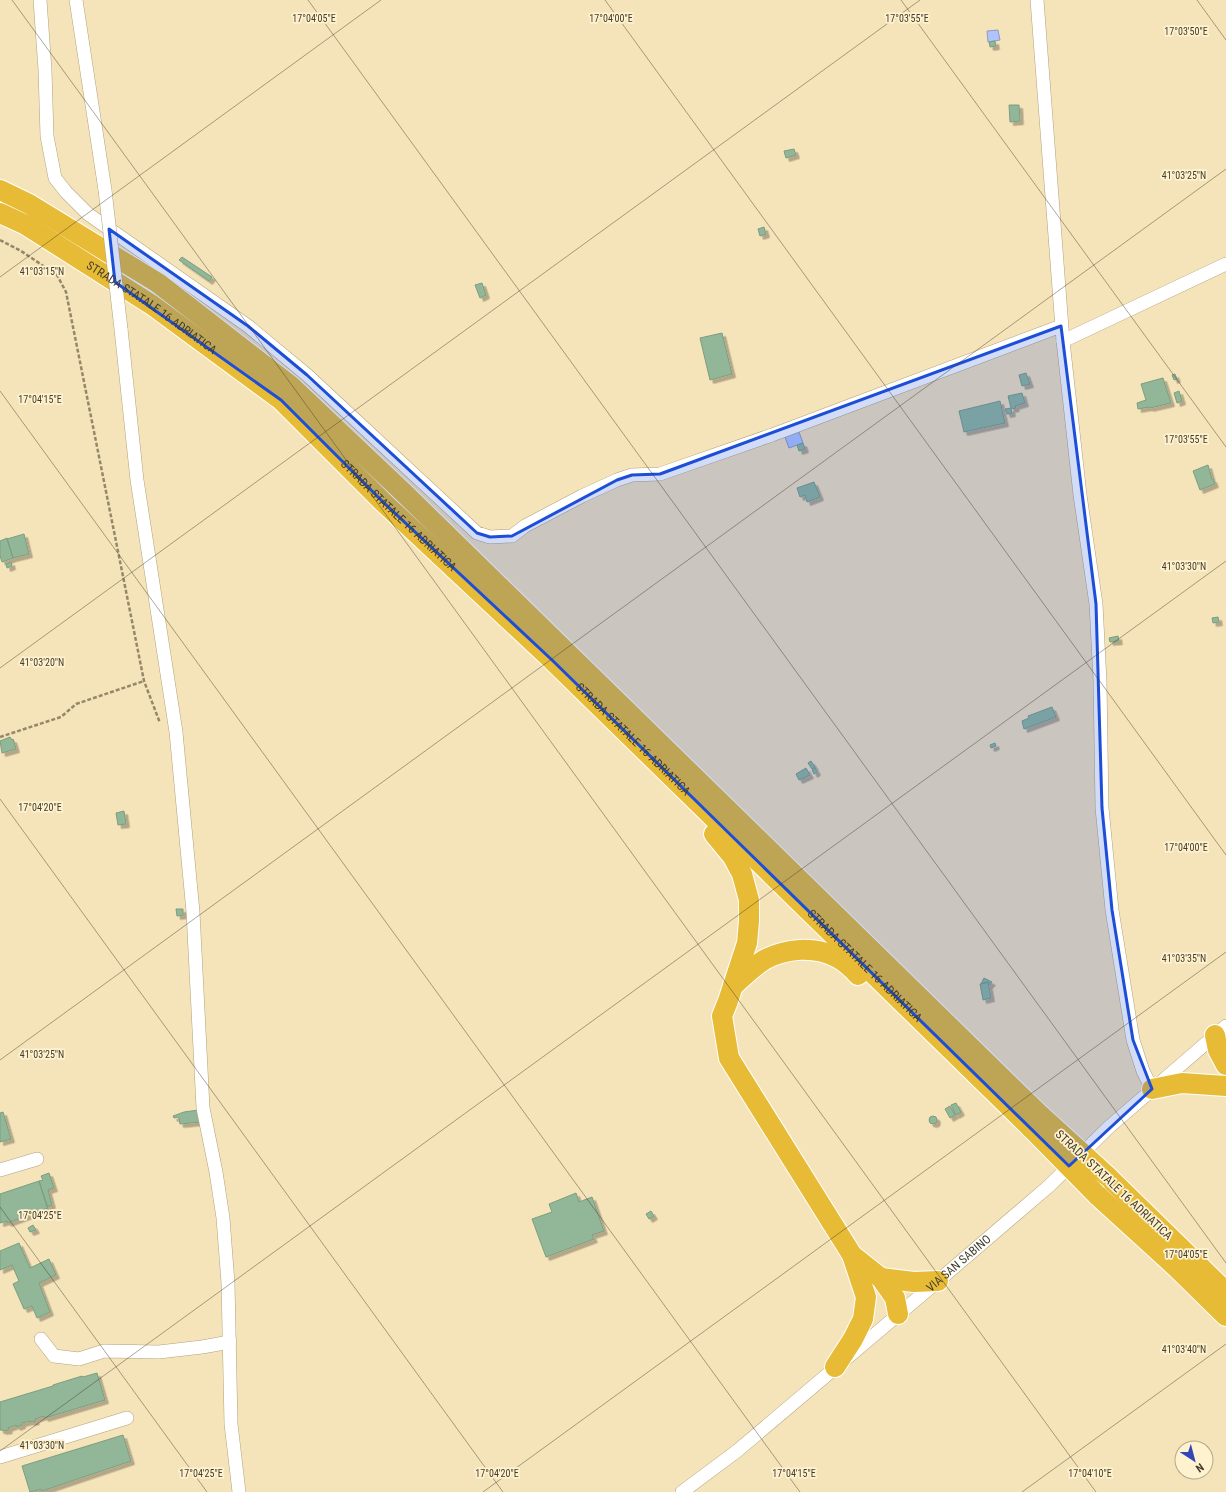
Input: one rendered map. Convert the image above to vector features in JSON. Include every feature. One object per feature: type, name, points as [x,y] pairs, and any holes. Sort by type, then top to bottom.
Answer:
[{"type":"highway","name":"STRADA STATALE 16 ADRIATICA","points":[[0,190],[29,204],[158,283],[291,386],[409,498],[1031,1120],[1097,1195],[1226,1316]]},
{"type":"highway","name":"STRADA STATALE 16 ADRIATICA","points":[[0,213],[26,225],[152,305],[281,400],[384,503],[552,660],[1031,1120],[1106,1175],[1226,1292]]},
{"type":"highway","points":[[552,660],[581,704],[719,839],[733,857],[742,874],[749,900],[749,921],[746,943],[722,1016],[729,1058],[852,1255],[866,1297],[863,1319],[853,1339],[835,1367]]},
{"type":"highway","points":[[733,986],[764,960],[783,952],[803,949],[822,951],[838,957],[854,970],[984,1097],[1031,1120]]},
{"type":"highway","points":[[1222,1033],[1218,1050],[1226,1065]]},
{"type":"highway","points":[[1152,1088],[1182,1083],[1226,1086]]},
{"type":"highway","points":[[1106,1175],[1151,1202],[1226,1275]]},
{"type":"highway","points":[[852,1255],[881,1278],[895,1298],[898,1314]]},
{"type":"highway","points":[[881,1278],[914,1282],[938,1281]]},
{"type":"highway","points":[[866,1297],[876,1305],[898,1314]]},
{"type":"street","points":[[40,0],[45,70],[47,136],[55,178],[66,192],[88,214],[248,326],[307,375],[478,533],[490,537],[512,536],[525,526],[574,500],[617,480],[632,475],[660,474],[772,434],[1061,326]]},
{"type":"street","points":[[76,0],[105,190],[137,480],[176,732],[193,912],[203,1108],[216,1172],[223,1218],[228,1283],[231,1424],[239,1492]]},
{"type":"street","points":[[1037,0],[1062,341],[1080,495],[1096,604],[1100,681],[1102,808],[1112,910],[1132,1040],[1143,1071],[1152,1088]]},
{"type":"street","points":[[1062,341],[1226,264]]},
{"type":"street","name":"VIA SAN SABINO","points":[[682,1492],[737,1451],[938,1281],[1049,1186],[1109,1127],[1152,1088],[1222,1033]]},
{"type":"street","points":[[0,1170],[37,1159]]},
{"type":"street","points":[[41,1339],[54,1356],[79,1359],[104,1351],[159,1352],[230,1342]]},
{"type":"street","points":[[0,1457],[127,1418]]},
{"type":"path","points":[[0,240],[21,251],[57,275],[66,292],[144,681],[161,724],[176,732]]},
{"type":"path","points":[[0,737],[60,717],[76,704],[144,681]]},
{"type":"highlighted area","points":[[109,229],[248,326],[307,375],[477,533],[490,537],[512,536],[617,480],[632,475],[660,474],[1061,326],[1096,604],[1102,808],[1112,910],[1133,1040],[1152,1089],[1069,1166],[552,660],[384,503],[281,400],[115,282]]},
{"type":"water","points":[[998,30],[1000,40],[988,42],[987,31]]},
{"type":"water","points":[[799,432],[803,443],[789,448],[785,437]]},
{"type":"building","points":[[995,41],[996,46],[990,47],[989,42]]},
{"type":"building","points":[[1009,105],[1019,105],[1020,121],[1010,122]]},
{"type":"building","points":[[794,149],[796,155],[786,158],[784,151]]},
{"type":"building","points":[[764,227],[766,234],[760,236],[758,229]]},
{"type":"building","points":[[182,257],[212,277],[209,281],[179,260]]},
{"type":"building","points":[[482,283],[486,295],[480,298],[475,285]]},
{"type":"building","points":[[722,333],[732,374],[710,380],[700,338]]},
{"type":"building","points":[[1026,373],[1030,384],[1022,386],[1019,375]]},
{"type":"building","points":[[1175,374],[1177,379],[1174,380],[1172,375]]},
{"type":"building","points":[[1163,378],[1171,403],[1138,409],[1137,403],[1146,400],[1141,384]]},
{"type":"building","points":[[1179,391],[1182,401],[1177,403],[1174,393]]},
{"type":"building","points":[[1022,393],[1025,403],[1015,406],[1016,408],[1011,409],[1012,413],[1007,414],[1005,409],[1011,408],[1008,396]]},
{"type":"building","points":[[1000,401],[1005,423],[964,432],[959,411]]},
{"type":"building","points":[[803,443],[805,449],[799,451],[797,445]]},
{"type":"building","points":[[1208,465],[1215,484],[1200,490],[1193,471]]},
{"type":"building","points":[[814,482],[820,497],[807,502],[805,495],[800,497],[797,488]]},
{"type":"building","points":[[24,534],[29,554],[13,558],[7,539]]},
{"type":"building","points":[[7,538],[13,558],[2,562],[0,556],[0,541]]},
{"type":"building","points":[[11,562],[12,566],[7,568],[6,564]]},
{"type":"building","points":[[1218,617],[1219,622],[1213,623],[1212,618]]},
{"type":"building","points":[[1118,636],[1119,641],[1110,642],[1109,638]]},
{"type":"building","points":[[1052,707],[1056,717],[1024,729],[1022,721],[1029,718],[1028,716]]},
{"type":"building","points":[[10,737],[12,740],[13,739],[16,749],[2,753],[0,741]]},
{"type":"building","points":[[995,743],[996,746],[991,748],[990,745]]},
{"type":"building","points":[[811,761],[815,767],[812,769],[808,763]]},
{"type":"building","points":[[806,768],[810,775],[799,780],[796,774]]},
{"type":"building","points":[[815,768],[817,772],[814,774],[812,770]]},
{"type":"building","points":[[124,811],[126,824],[118,825],[116,813]]},
{"type":"building","points":[[176,909],[183,909],[183,915],[177,916]]},
{"type":"building","points":[[984,978],[992,982],[989,985],[988,982],[981,984]]},
{"type":"building","points":[[988,982],[991,998],[983,1000],[980,984]]},
{"type":"building","points":[[956,1103],[961,1112],[956,1115],[951,1105]]},
{"type":"building","points":[[950,1106],[955,1115],[950,1118],[945,1109]]},
{"type":"building","points":[[199,1110],[200,1122],[180,1124],[179,1118],[174,1118],[173,1116],[184,1112]]},
{"type":"building","points":[[3,1112],[11,1139],[0,1142],[0,1113]]},
{"type":"building","points":[[931,1116],[935,1116],[937,1120],[935,1124],[931,1124],[929,1122],[929,1118]]},
{"type":"building","points":[[49,1173],[54,1188],[48,1190],[52,1205],[47,1207],[39,1181],[43,1180],[41,1176]]},
{"type":"building","points":[[39,1181],[48,1208],[8,1223],[7,1221],[0,1223],[0,1194]]},
{"type":"building","points":[[576,1193],[579,1202],[592,1197],[604,1231],[592,1235],[594,1239],[546,1257],[532,1219],[552,1212],[549,1204]]},
{"type":"building","points":[[651,1211],[654,1216],[649,1219],[646,1214]]},
{"type":"building","points":[[33,1225],[36,1230],[30,1232],[28,1228]]},
{"type":"building","points":[[19,1243],[30,1268],[49,1259],[56,1275],[39,1283],[50,1312],[37,1318],[32,1306],[24,1309],[13,1284],[19,1281],[12,1265],[0,1270],[0,1251]]},
{"type":"building","points":[[97,1373],[105,1400],[45,1418],[44,1416],[35,1419],[36,1421],[22,1423],[22,1425],[17,1427],[16,1425],[8,1428],[9,1430],[0,1430],[0,1402],[82,1376]]},
{"type":"building","points":[[123,1435],[131,1461],[42,1491],[41,1489],[30,1492],[22,1466]]}]
